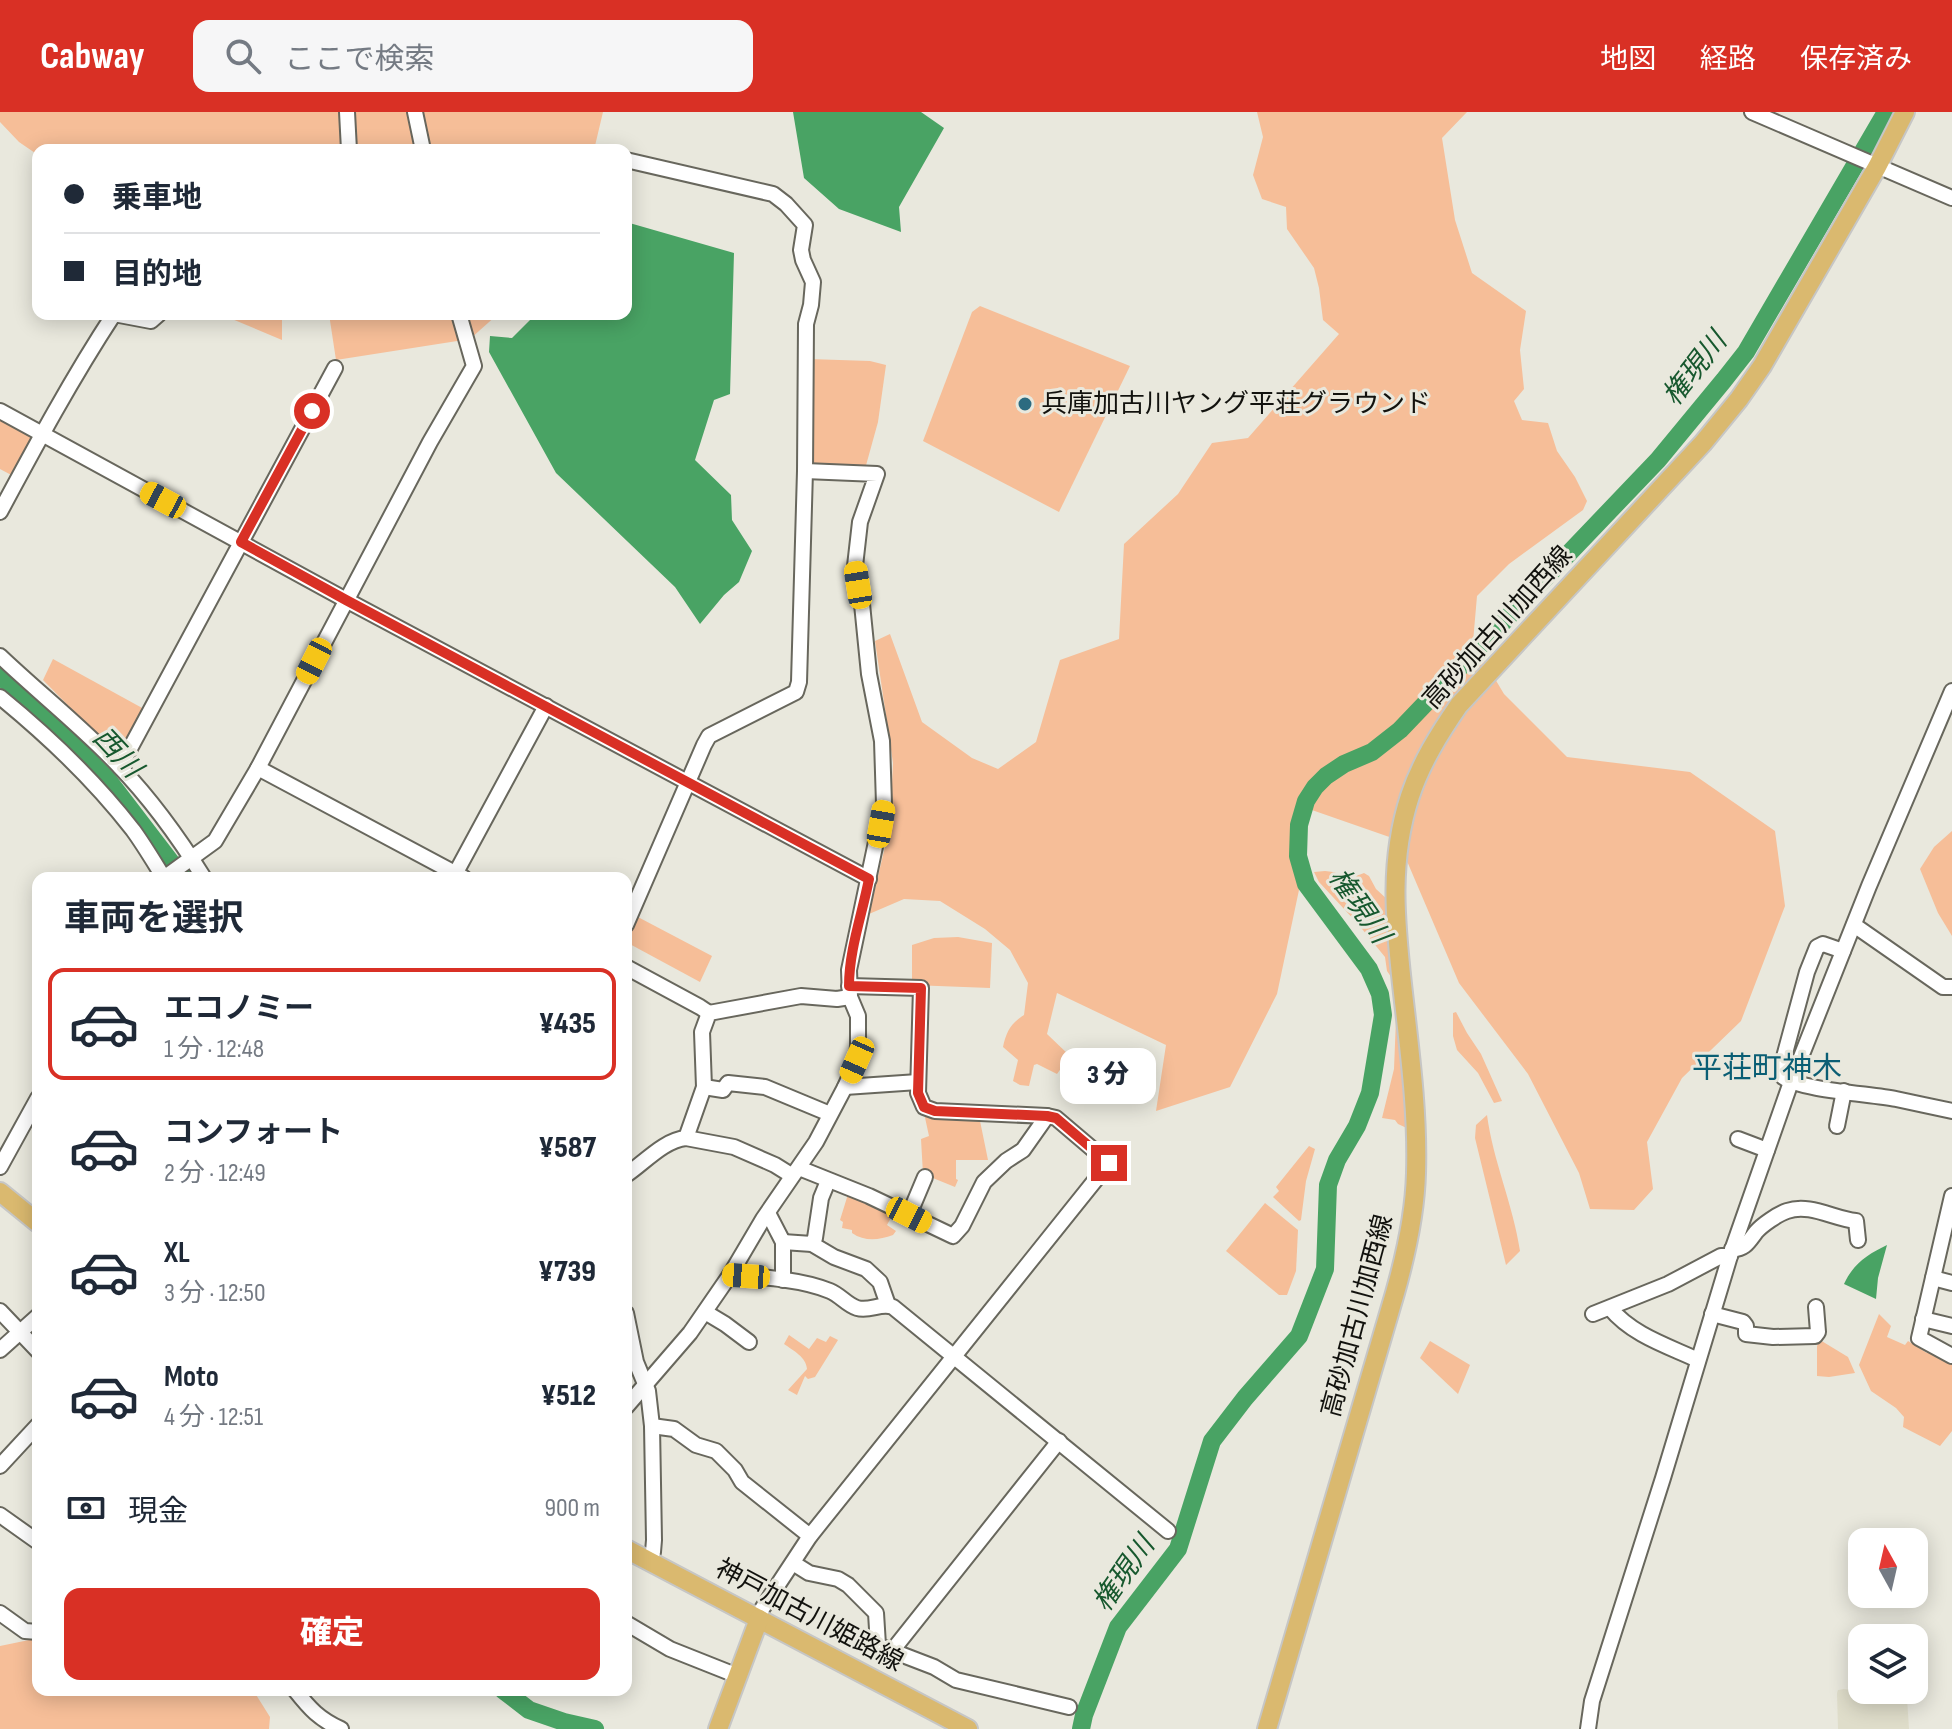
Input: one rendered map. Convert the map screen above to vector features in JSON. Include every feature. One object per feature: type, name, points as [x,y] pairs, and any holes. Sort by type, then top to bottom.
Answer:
[{"type":"main road","name":"高砂加古川加西線","points":[[1267,1729],[1406,1255],[1413,1214],[1415,1120],[1394,906],[1396,860],[1409,798],[1435,741],[1459,705],[1703,443],[1739,399],[1796,309],[1905,112]]},
{"type":"main road","points":[[0,1192],[32,1218]]},
{"type":"main road","name":"神戸加古川姫路線","points":[[632,1552],[968,1729]]},
{"type":"main road","points":[[718,1729],[759,1619]]},
{"type":"street","points":[[347,112],[349,144]]},
{"type":"street","points":[[415,112],[422,144]]},
{"type":"street","points":[[1752,112],[1952,198]]},
{"type":"street","points":[[632,161],[773,194],[805,225],[801,250],[813,282],[806,324],[799,682],[796,692],[709,736],[632,911]]},
{"type":"street","points":[[0,512],[110,320]]},
{"type":"street","points":[[172,872],[215,841],[258,768],[430,442],[474,366],[461,320]]},
{"type":"street","points":[[120,767],[335,368]]},
{"type":"street","points":[[0,411],[869,879]]},
{"type":"street","points":[[632,1400],[690,1333],[730,1275],[816,1142],[857,1060],[858,1016],[850,992],[849,970],[884,804],[882,753],[855,566],[860,522],[877,474],[805,471]]},
{"type":"street","points":[[0,656],[120,767],[169,824],[200,872]]},
{"type":"street","points":[[1588,1729],[1592,1701],[1731,1253],[1767,1150],[1869,886],[1945,725],[1952,691]]},
{"type":"street","points":[[0,697],[53,742],[106,798],[162,872]]},
{"type":"street","points":[[461,872],[546,706]]},
{"type":"street","points":[[258,768],[449,872]]},
{"type":"street","points":[[1854,925],[1943,987],[1952,987]]},
{"type":"street","points":[[1843,951],[1820,945],[1812,958],[1781,1068],[1783,1077],[1791,1082],[1952,1111]]},
{"type":"street","points":[[632,970],[709,1013],[801,996],[837,999],[850,992],[921,988],[918,1082],[919,1099],[924,1107],[935,1111],[1056,1118],[1109,1163],[810,1536],[762,1609],[759,1619]]},
{"type":"street","points":[[686,1138],[704,1087],[702,1032],[709,1013]]},
{"type":"street","points":[[845,1087],[918,1082]]},
{"type":"street","points":[[704,1087],[723,1090],[728,1083],[765,1087],[830,1114]]},
{"type":"street","points":[[1837,1126],[1844,1091]]},
{"type":"street","points":[[0,1167],[32,1109]]},
{"type":"street","points":[[632,1171],[679,1139],[734,1147],[775,1165],[869,1196],[949,1236],[955,1236],[984,1182],[1023,1150],[1047,1116]]},
{"type":"street","points":[[1738,1139],[1767,1150]]},
{"type":"street","points":[[909,1215],[925,1177]]},
{"type":"street","points":[[812,1244],[821,1198],[828,1181]]},
{"type":"street","points":[[1952,1198],[1947,1240],[1933,1278],[1919,1338],[1952,1356]]},
{"type":"street","points":[[1593,1314],[1682,1278],[1742,1248],[1757,1230],[1786,1211],[1826,1213],[1856,1221],[1858,1240]]},
{"type":"street","points":[[768,1213],[783,1242],[783,1280]]},
{"type":"street","points":[[783,1242],[812,1244],[834,1257],[866,1269],[880,1282],[888,1305]]},
{"type":"street","points":[[730,1275],[783,1280],[832,1291],[854,1307],[866,1310],[888,1305],[893,1307],[1168,1531]]},
{"type":"street","points":[[1933,1278],[1952,1283]]},
{"type":"street","points":[[1712,1314],[1743,1322],[1746,1334],[1815,1336],[1818,1332],[1816,1307]]},
{"type":"street","points":[[1610,1308],[1617,1317],[1649,1338],[1698,1360]]},
{"type":"street","points":[[0,1311],[32,1345]]},
{"type":"street","points":[[705,1312],[749,1342]]},
{"type":"street","points":[[1923,1319],[1952,1326]]},
{"type":"street","points":[[0,1350],[32,1321]]},
{"type":"street","points":[[632,1342],[636,1362],[646,1384],[652,1426],[654,1540],[650,1561]]},
{"type":"street","points":[[652,1426],[674,1429],[696,1445],[716,1451],[742,1482],[810,1536]]},
{"type":"street","points":[[0,1466],[32,1431]]},
{"type":"street","points":[[892,1651],[1059,1441]]},
{"type":"street","points":[[0,1515],[32,1538]]},
{"type":"street","points":[[793,1563],[809,1573],[838,1579],[848,1585],[876,1613],[878,1645],[934,1667],[956,1680],[1069,1707]]},
{"type":"street","points":[[0,1613],[25,1631],[32,1632]]},
{"type":"street","points":[[632,1627],[670,1649],[738,1676]]},
{"type":"street","points":[[300,1696],[324,1721],[341,1729]]},
{"type":"shaded area","points":[[0,112],[603,112],[595,144],[32,144],[32,151],[0,122]]},
{"type":"shaded area","points":[[793,112],[921,112],[944,128],[899,207],[901,232],[839,209],[804,178]]},
{"type":"shaded area","points":[[1257,112],[1467,112],[1442,138],[1455,220],[1472,273],[1526,311],[1520,350],[1524,389],[1514,401],[1522,420],[1548,423],[1557,451],[1587,501],[1583,510],[1509,564],[1477,596],[1473,642],[1504,694],[1567,757],[1690,772],[1775,831],[1785,906],[1741,1021],[1682,1078],[1647,1142],[1653,1189],[1634,1210],[1590,1209],[1579,1173],[1528,1074],[1459,983],[1398,840],[1309,809],[1303,871],[1277,994],[1230,1087],[1156,1111],[1166,1045],[1057,993],[1047,1034],[1070,1056],[1057,1074],[1034,1065],[1029,1086],[1020,1085],[1013,1081],[1018,1060],[1003,1047],[1010,1028],[1024,1015],[1028,983],[1010,950],[985,929],[940,901],[904,899],[869,914],[890,826],[893,763],[875,641],[890,634],[922,722],[972,758],[998,769],[1036,742],[1060,660],[1119,639],[1124,544],[1178,494],[1212,443],[1248,438],[1339,334],[1323,320],[1314,268],[1287,229],[1286,207],[1262,199],[1253,175],[1263,137]]},
{"type":"shaded area","points":[[632,224],[734,253],[730,394],[714,400],[695,460],[731,495],[732,520],[752,551],[739,582],[700,624],[675,587],[556,473],[489,352],[490,336],[512,338],[530,320],[632,320]]},
{"type":"shaded area","name":"兵庫加古川ヤング平荘グラウンド","points":[[980,306],[1130,366],[1059,512],[923,441],[972,312]]},
{"type":"shaded area","points":[[234,320],[282,320],[282,340]]},
{"type":"shaded area","points":[[330,320],[491,320],[470,339],[336,360]]},
{"type":"shaded area","points":[[809,359],[870,361],[886,365],[878,422],[865,469],[808,467]]},
{"type":"shaded area","points":[[0,418],[36,437],[15,477],[0,469]]},
{"type":"shaded area","points":[[53,659],[144,709],[120,758],[43,680]]},
{"type":"shaded area","points":[[1952,831],[1952,936],[1938,913],[1920,869],[1934,847]]},
{"type":"shaded area","points":[[1314,872],[1348,876],[1364,873],[1389,901],[1396,984],[1387,971],[1385,957],[1319,882]]},
{"type":"shaded area","points":[[636,916],[712,956],[700,982],[632,945],[632,926]]},
{"type":"shaded area","points":[[958,937],[992,943],[990,988],[912,985],[912,945],[934,938]]},
{"type":"shaded area","points":[[1456,1012],[1481,1054],[1502,1101],[1494,1103],[1478,1073],[1457,1050],[1453,1036],[1453,1013]]},
{"type":"shaded area","points":[[1399,1016],[1411,1130],[1395,1120],[1382,1118],[1394,1069],[1396,1019]]},
{"type":"shaded area","points":[[924,1113],[979,1116],[988,1160],[956,1160],[958,1180],[955,1187],[923,1174],[921,1139],[929,1136]]},
{"type":"shaded area","points":[[1487,1115],[1520,1251],[1506,1265],[1475,1138],[1476,1125]]},
{"type":"shaded area","points":[[1309,1146],[1315,1149],[1299,1221],[1273,1197],[1279,1191],[1276,1187]]},
{"type":"shaded area","points":[[849,1191],[894,1212],[887,1225],[896,1231],[893,1235],[867,1239],[842,1228],[843,1222],[840,1220]]},
{"type":"shaded area","points":[[1265,1203],[1298,1230],[1296,1271],[1287,1295],[1279,1295],[1226,1251]]},
{"type":"shaded area","points":[[1887,1245],[1876,1299],[1844,1284],[1862,1260]]},
{"type":"shaded area","points":[[1879,1314],[1891,1326],[1887,1337],[1905,1345],[1908,1341],[1927,1353],[1930,1348],[1952,1362],[1952,1431],[1940,1446],[1903,1427],[1904,1417],[1896,1408],[1871,1391],[1859,1365]]},
{"type":"shaded area","points":[[789,1335],[809,1349],[817,1338],[826,1342],[830,1336],[838,1340],[815,1377],[808,1379],[805,1376],[797,1395],[788,1390],[807,1369],[802,1358],[784,1344]]},
{"type":"shaded area","points":[[1820,1340],[1848,1357],[1855,1373],[1817,1376],[1817,1346]]},
{"type":"shaded area","points":[[1430,1341],[1470,1365],[1458,1394],[1420,1358]]},
{"type":"shaded area","points":[[32,1640],[32,1696],[257,1696],[270,1717],[269,1729],[0,1729],[0,1646]]},
{"type":"shaded area","points":[[1838,1690],[1848,1690],[1848,1704],[1907,1704],[1909,1729],[1838,1729]]},
{"type":"waterway","name":"権現川","points":[[1081,1729],[1118,1627],[1178,1549],[1212,1441],[1299,1336],[1325,1269],[1328,1185],[1370,1093],[1383,1015],[1380,994],[1369,969],[1306,884],[1298,856],[1299,825],[1306,801],[1326,776],[1372,752],[1400,730],[1658,460],[1746,352],[1886,112]]},
{"type":"waterway","name":"西川","points":[[0,676],[31,702],[108,780],[178,872]]},
{"type":"waterway","name":"西川","points":[[511,1696],[529,1710],[595,1729]]},
{"type":"place","name":"兵庫加古川ヤング平荘グラウンド","points":[[1025,404]]},
{"type":"district","name":"平荘町神木","points":[[1767,1069]]},
{"type":"route","points":[[312,411],[241,542],[869,879],[854,942],[849,986],[921,988],[918,1093],[924,1107],[935,1111],[1056,1118],[1109,1163]]}]
